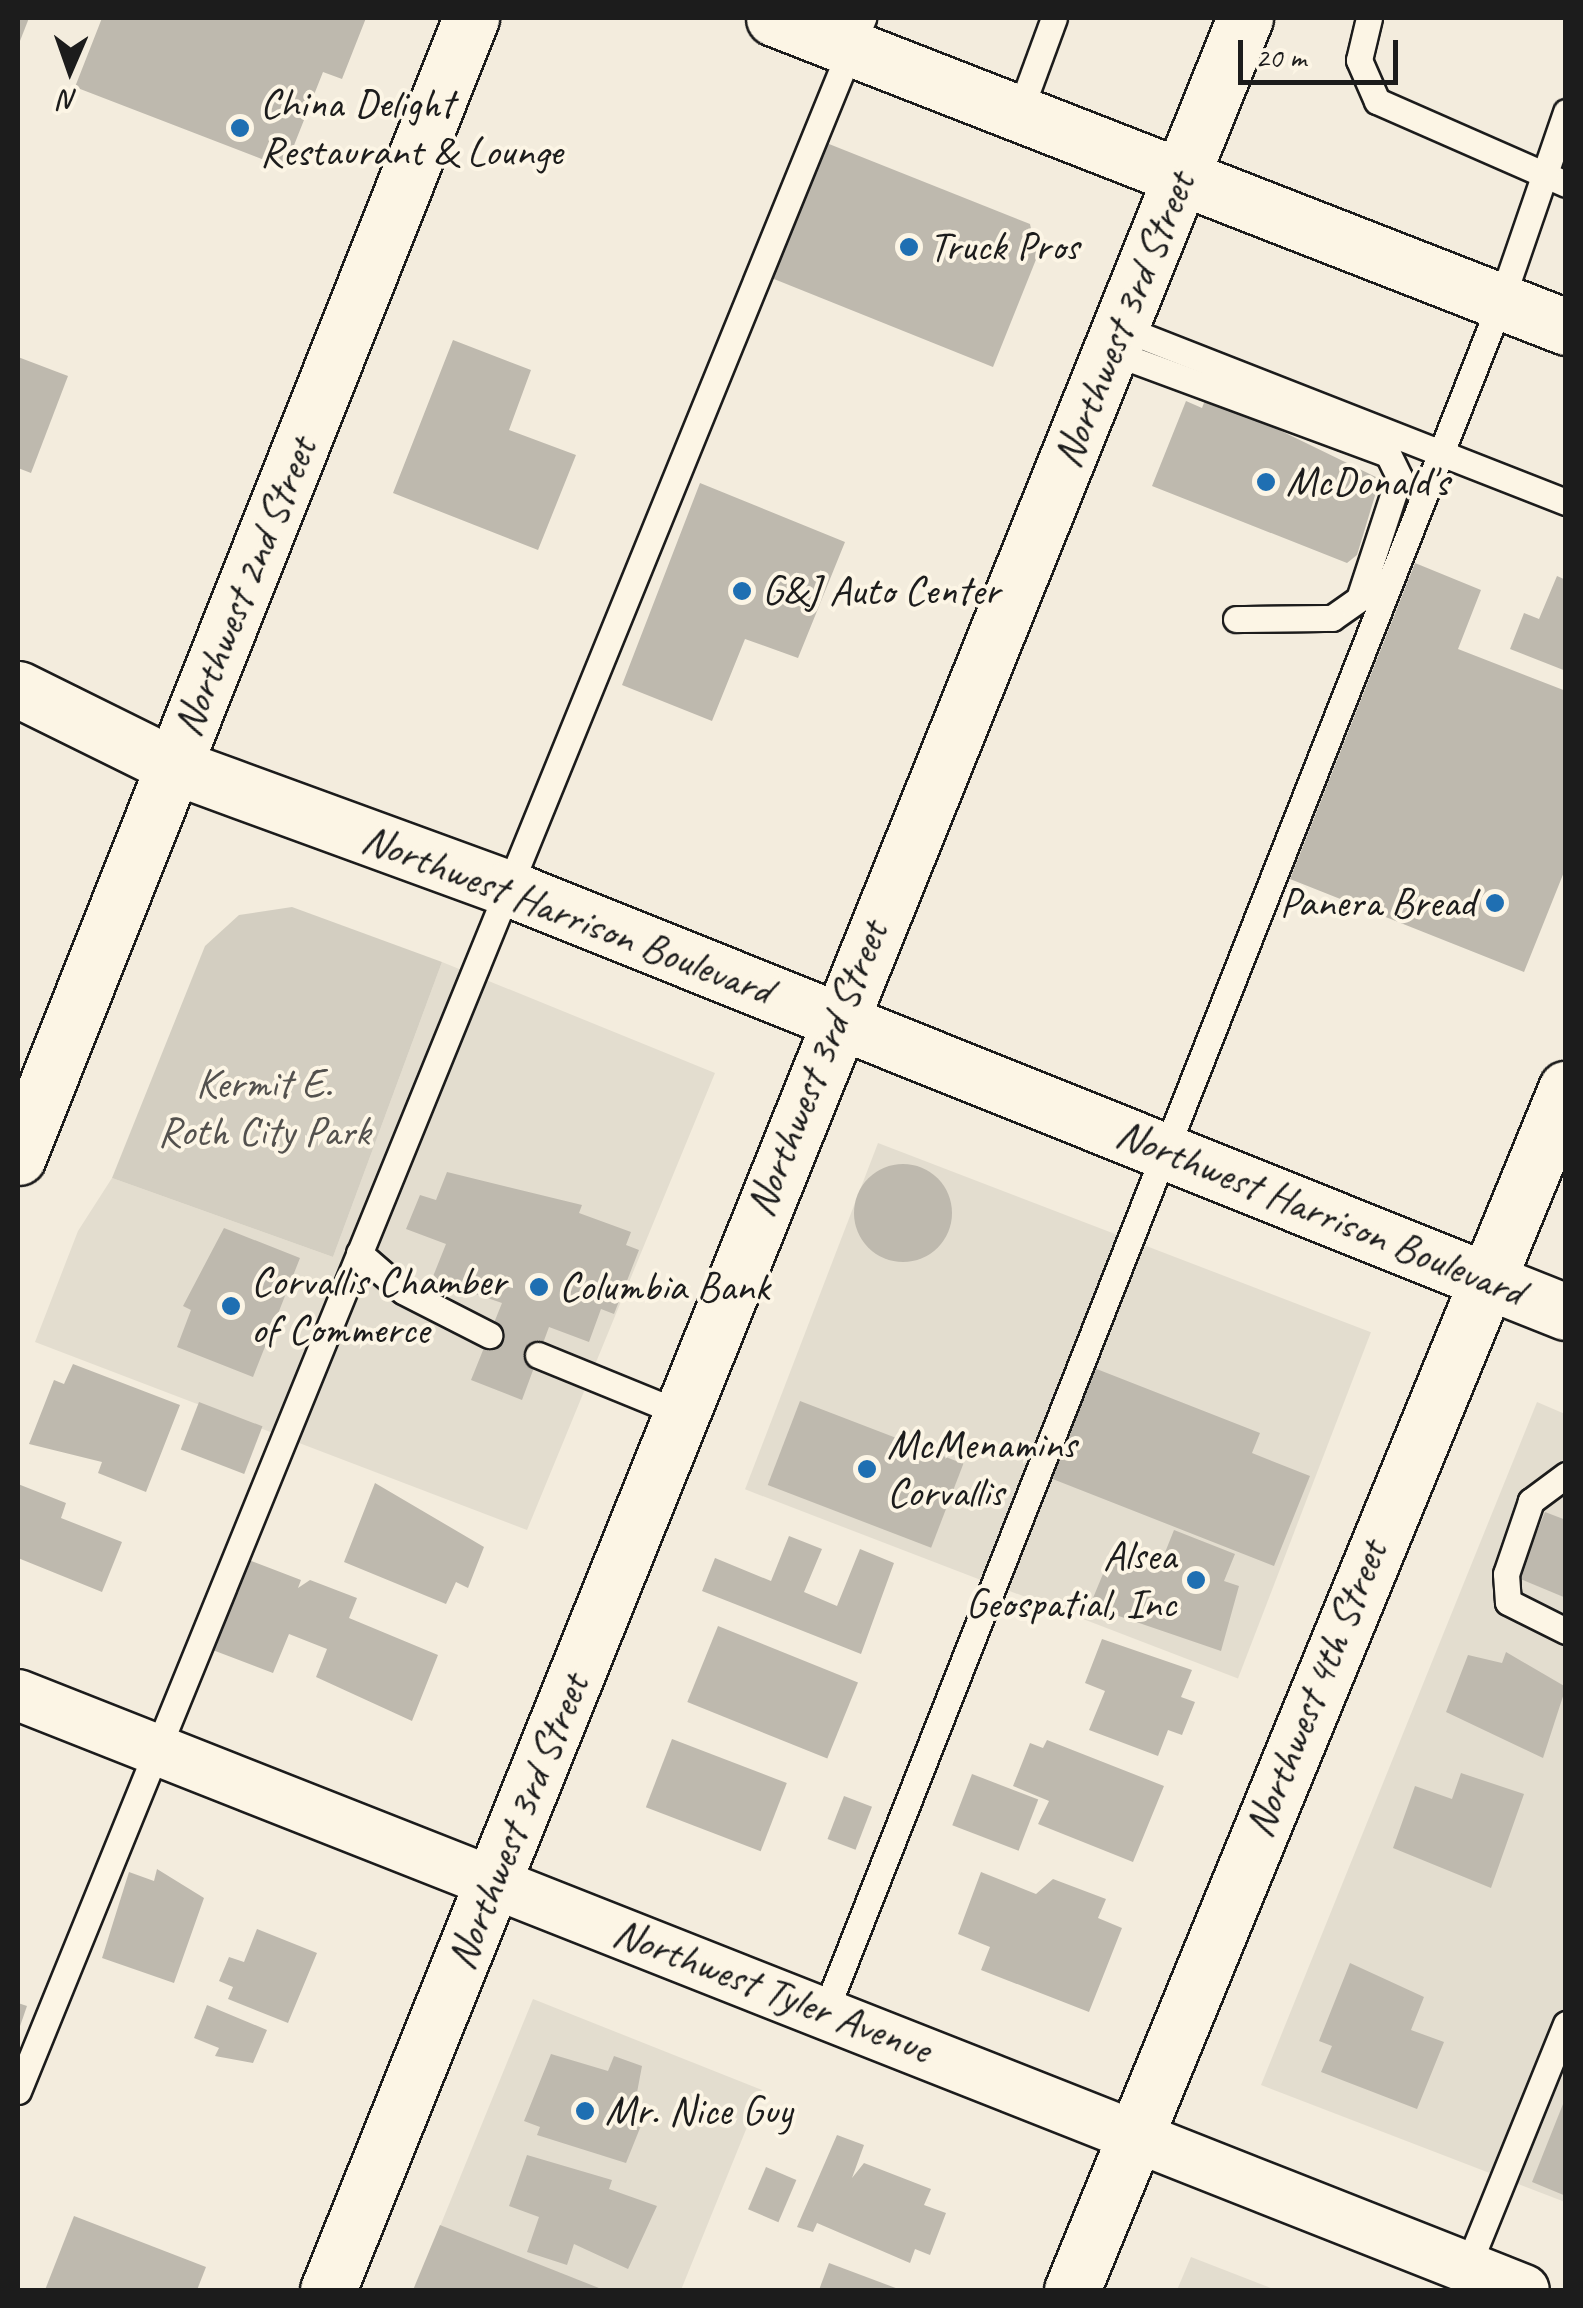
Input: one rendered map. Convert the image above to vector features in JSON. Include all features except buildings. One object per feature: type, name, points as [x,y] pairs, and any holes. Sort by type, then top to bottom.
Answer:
[{"type":"main road","name":"Northwest 2nd Street","points":[[18,1157],[472,18]]},
{"type":"main road","points":[[774,18],[857,33],[1019,113],[1566,327]]},
{"type":"main road","name":"Northwest 3rd Street","points":[[328,2290],[494,1883],[836,1019],[1117,340],[1245,18]]},
{"type":"main road","name":"Northwest Harrison Boulevard","points":[[18,689],[174,766],[508,888],[1566,1312]]},
{"type":"main road","name":"Northwest 4th Street","points":[[1072,2290],[1484,1280],[1566,1090]]},
{"type":"street","name":"Northwest Tyler Avenue","points":[[18,1696],[1135,2133],[1463,2279],[1524,2290]]},
{"type":"lane","points":[[1019,113],[1054,18]]},
{"type":"lane","points":[[1370,18],[1359,60],[1377,100],[1566,184]]},
{"type":"lane","points":[[18,2091],[857,33]]},
{"type":"lane","points":[[825,2012],[1500,301],[1539,171],[1566,112]]},
{"type":"lane","points":[[1117,340],[1440,453],[1566,502]]},
{"type":"lane","points":[[1117,340],[1388,454],[1399,477],[1359,599],[1332,618],[1236,619]]},
{"type":"lane","points":[[359,1254],[403,1291],[489,1335]]},
{"type":"lane","points":[[538,1355],[680,1413]]},
{"type":"lane","points":[[1566,1476],[1531,1501],[1506,1574],[1508,1602],[1566,1631]]},
{"type":"lane","points":[[1463,2279],[1566,2024]]},
{"type":"shaded area","points":[[442,962],[715,1073],[527,1530],[35,1342],[78,1231],[112,1178],[333,1257]]},
{"type":"shaded area","points":[[878,1143],[1371,1332],[1238,1679],[745,1489]]},
{"type":"shaded area","points":[[1537,1402],[1565,1414],[1565,2202],[1261,2085]]},
{"type":"shaded area","points":[[533,1999],[762,2090],[681,2290],[414,2290]]},
{"type":"shaded area","points":[[1191,2257],[1276,2290],[1177,2290]]},
{"type":"green space","name":"Kermit E. Roth City Park","points":[[292,907],[442,962],[333,1257],[112,1178],[205,946],[239,915]]},
{"type":"place","name":"China Delight Restaurant & Lounge","points":[[240,128]]},
{"type":"place","name":"Truck Pros","points":[[909,247]]},
{"type":"place","name":"McDonald's","points":[[1266,482]]},
{"type":"place","name":"G&J Auto Center","points":[[742,591]]},
{"type":"place","name":"Panera Bread","points":[[1495,903]]},
{"type":"place","name":"Columbia Bank","points":[[539,1287]]},
{"type":"place","name":"Corvallis Chamber of Commerce","points":[[231,1306]]},
{"type":"place","name":"McMenamins Corvallis","points":[[867,1469]]},
{"type":"place","name":"Alsea Geospatial, Inc","points":[[1196,1580]]},
{"type":"place","name":"Mr. Nice Guy","points":[[585,2111]]}]
